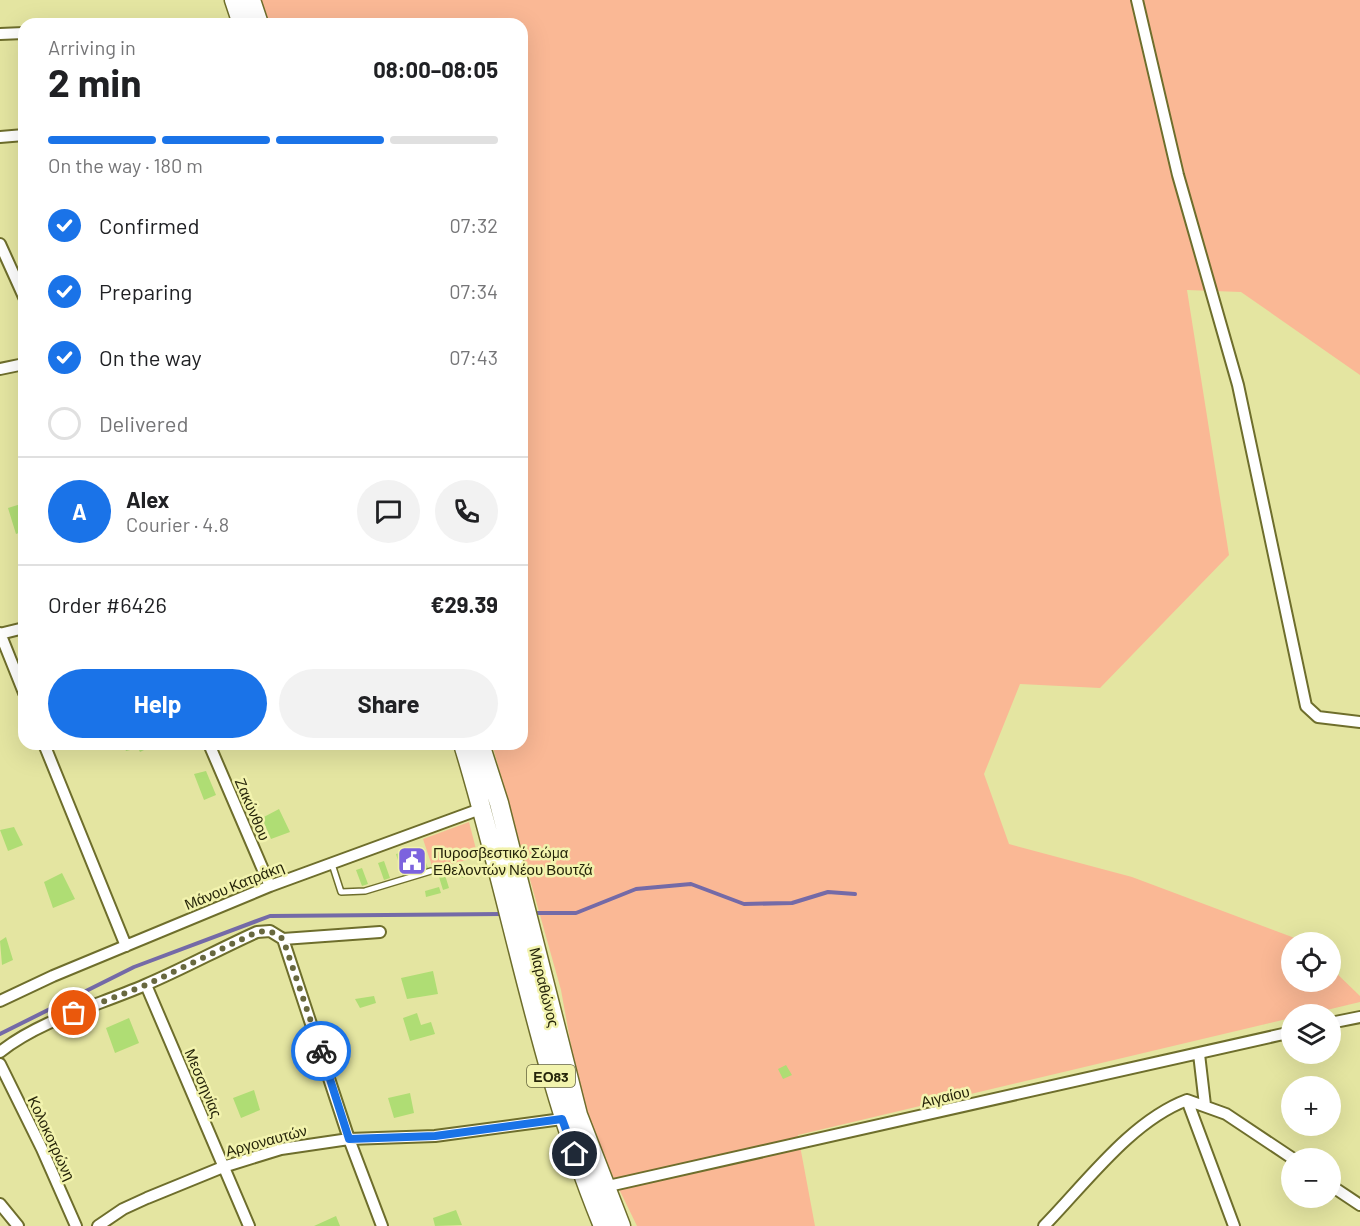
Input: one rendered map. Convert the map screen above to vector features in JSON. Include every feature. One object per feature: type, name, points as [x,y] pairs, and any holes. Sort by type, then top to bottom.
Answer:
[{"type":"main road","points":[[234,0],[240,18]]},
{"type":"main road","points":[[251,0],[257,18]]},
{"type":"main road","name":"Μαραθώνος","points":[[465,750],[516,904]]},
{"type":"main road","name":"Μαραθώνος","points":[[481,750],[521,923],[578,1114],[604,1187],[621,1226]]},
{"type":"main road","name":"Μαραθώνος","points":[[521,923],[562,1119],[603,1226]]},
{"type":"street","points":[[1137,0],[1175,165],[1238,385],[1306,706],[1317,717],[1360,722]]},
{"type":"street","points":[[0,34],[18,33]]},
{"type":"street","points":[[0,137],[18,136]]},
{"type":"street","points":[[0,244],[18,284]]},
{"type":"street","points":[[0,369],[18,365]]},
{"type":"street","points":[[18,630],[0,634],[18,678]]},
{"type":"street","points":[[46,750],[126,946]]},
{"type":"street","name":"Ζακύνθου","points":[[212,750],[270,886]]},
{"type":"street","name":"Μάνου Κατράκη","points":[[0,1001],[270,886],[483,808]]},
{"type":"street","points":[[0,1052],[15,1040],[41,1027],[146,985],[257,932],[270,931],[283,939],[380,932]]},
{"type":"street","points":[[283,939],[349,1139],[382,1226]]},
{"type":"street","name":"Μεσσηνίας","points":[[146,985],[249,1226]]},
{"type":"street","points":[[1341,1021],[1360,1017]]},
{"type":"street","name":"Αιγαίου","points":[[604,1187],[1281,1035]]},
{"type":"street","points":[[1199,1054],[1205,1105]]},
{"type":"street","name":"Κολοκοτρώνη","points":[[0,1064],[42,1149],[76,1226]]},
{"type":"street","points":[[1187,1100],[1234,1226]]},
{"type":"street","points":[[1044,1226],[1137,1129],[1167,1107],[1187,1100],[1226,1114],[1281,1151]]},
{"type":"street","name":"Αργοναυτών","points":[[98,1226],[123,1209],[223,1167],[281,1149],[349,1139],[435,1136],[562,1119]]},
{"type":"street","points":[[1341,1192],[1360,1205]]},
{"type":"street","points":[[0,1204],[18,1226]]},
{"type":"lane","points":[[332,862],[341,892],[365,891],[431,871]]},
{"type":"shaded area","points":[[257,0],[1360,0],[1360,375],[1241,292],[1187,290],[1229,555],[1100,688],[1020,684],[984,774],[1009,844],[1132,877],[1281,933],[1281,992],[1341,992],[1341,978],[1360,996],[1360,1002],[1341,1007],[1341,1004],[1281,1004],[1281,1020],[798,1135],[815,1226],[637,1226],[584,1117],[561,990],[494,750],[528,750],[528,18],[263,18]]},
{"type":"shaded area","points":[[469,822],[478,857],[433,869],[423,839]]},
{"type":"building","points":[[18,505],[18,533],[16,534],[8,508]]},
{"type":"building","points":[[206,771],[216,795],[204,800],[194,774]]},
{"type":"building","points":[[279,809],[290,832],[271,839],[262,818]]},
{"type":"building","points":[[14,827],[23,845],[8,851],[0,830]]},
{"type":"building","name":"Πυροσβεστικό Σώμα Εθελοντών Νέου Βουτζά","points":[[420,847],[428,868],[403,877],[396,854]]},
{"type":"building","points":[[384,861],[390,878],[384,880],[378,863]]},
{"type":"building","points":[[478,865],[480,872],[462,878],[459,870]]},
{"type":"building","points":[[362,868],[368,884],[362,886],[356,870]]},
{"type":"building","points":[[62,873],[75,899],[53,908],[44,882]]},
{"type":"building","points":[[445,875],[449,888],[443,890],[439,877]]},
{"type":"building","points":[[439,887],[441,893],[426,897],[425,891]]},
{"type":"building","points":[[6,937],[13,960],[2,965],[0,941]]},
{"type":"building","points":[[433,971],[438,994],[407,999],[401,978]]},
{"type":"building","points":[[374,996],[376,1003],[360,1008],[355,999]]},
{"type":"building","points":[[417,1013],[421,1025],[431,1022],[435,1034],[410,1041],[403,1018]]},
{"type":"building","points":[[129,1018],[139,1043],[115,1053],[106,1028]]},
{"type":"building","points":[[786,1065],[792,1075],[783,1079],[778,1069]]},
{"type":"building","points":[[254,1090],[260,1110],[241,1118],[233,1098]]},
{"type":"building","points":[[410,1093],[414,1113],[394,1118],[388,1098]]},
{"type":"building","points":[[456,1210],[462,1225],[435,1226],[433,1218]]},
{"type":"building","points":[[336,1216],[340,1226],[314,1226]]},
{"type":"waterway","points":[[534,913],[576,913],[636,889],[691,884],[744,904],[792,903],[828,892],[855,894]]},
{"type":"waterway","points":[[0,1034],[134,967],[270,916],[502,914]]},
{"type":"way so far","points":[[74,1013],[146,985],[257,932],[270,931],[283,939],[321,1051]]},
{"type":"place","name":"Πυροσβεστικό Σώμα Εθελοντών Νέου Βουτζά","points":[[412,861]]},
{"type":"route","points":[[321,1051],[349,1139],[435,1136],[562,1119],[575,1154]]}]
